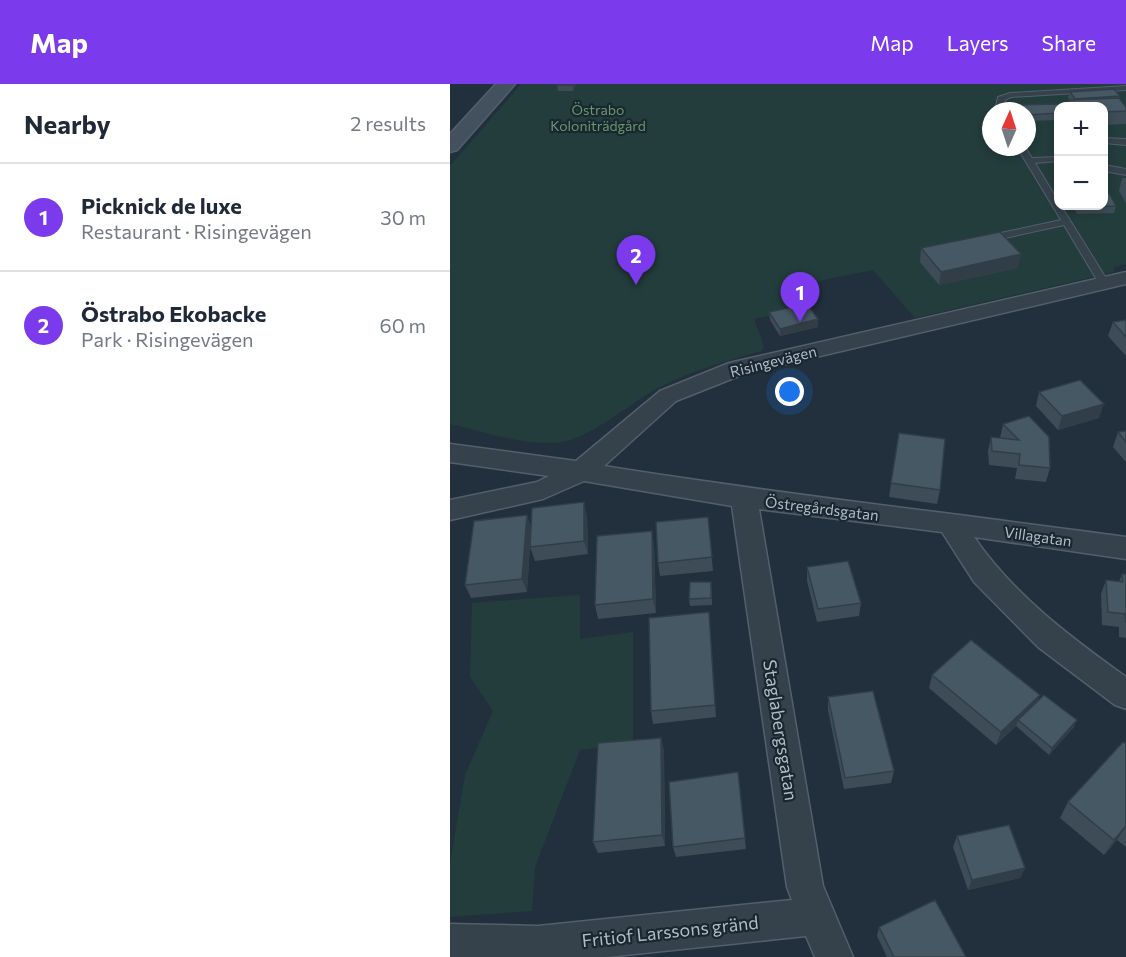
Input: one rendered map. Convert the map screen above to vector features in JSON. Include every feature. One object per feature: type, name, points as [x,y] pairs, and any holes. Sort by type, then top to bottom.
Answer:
[{"type":"main road","points":[[450,146],[507,84]]},
{"type":"street","name":"Risingevägen","points":[[450,510],[543,490],[580,471],[668,396],[737,368],[1115,280]]},
{"type":"street","name":"Östregårdsgatan","points":[[450,453],[580,471],[744,498],[950,523]]},
{"type":"street","name":"Staglabergsgatan","points":[[744,498],[806,887],[834,957]]},
{"type":"street","name":"Villagatan","points":[[950,523],[1126,548]]},
{"type":"street","points":[[950,523],[984,574],[1016,606],[1049,638],[1126,695]]},
{"type":"street","name":"Fritiof Larssons gränd","points":[[450,943],[538,945],[817,916]]},
{"type":"lane","points":[[1001,102],[1001,99],[1010,95],[1126,88]]},
{"type":"lane","points":[[1108,141],[1126,142]]},
{"type":"lane","points":[[1025,156],[1067,222],[1115,280]]},
{"type":"lane","points":[[1028,161],[1054,159]]},
{"type":"lane","points":[[1108,169],[1126,172]]},
{"type":"lane","points":[[977,242],[1067,222]]},
{"type":"green space","name":"Östrabo Koloniträdgård","points":[[521,84],[1126,84],[1126,264],[1114,267],[1114,272],[915,318],[873,270],[808,283],[809,308],[754,319],[764,346],[762,351],[670,382],[598,427],[573,439],[548,443],[520,441],[450,424],[450,166]]},
{"type":"green space","points":[[580,595],[580,639],[633,632],[633,744],[580,750],[535,867],[532,911],[450,917],[450,864],[465,775],[493,711],[470,677],[472,603]]},
{"type":"building","points":[[1114,89],[1120,96],[1075,99],[1070,92]]},
{"type":"building","points":[[1119,98],[1126,107],[1126,111],[1108,112],[1108,102],[1069,102],[1068,100]]},
{"type":"building","points":[[1054,104],[1054,113],[1036,114],[1036,105]]},
{"type":"building","points":[[1108,193],[1109,193],[1116,206],[1108,206]]},
{"type":"building","points":[[1000,232],[1021,254],[941,272],[921,248]]},
{"type":"building","points":[[807,304],[818,319],[780,329],[769,312]]},
{"type":"building","points":[[1126,320],[1126,337],[1113,322]]},
{"type":"building","points":[[1080,380],[1104,404],[1062,416],[1039,392]]},
{"type":"building","points":[[1029,416],[1049,437],[1050,468],[1019,465],[1020,454],[992,451],[991,437],[1019,440],[1003,424]]},
{"type":"building","points":[[1126,431],[1126,442],[1118,432]]},
{"type":"building","points":[[899,433],[945,439],[940,490],[891,483]]},
{"type":"building","points":[[584,502],[584,541],[530,547],[532,508]]},
{"type":"building","points":[[527,515],[522,579],[465,585],[474,521]]},
{"type":"building","points":[[708,517],[712,557],[658,563],[656,522]]},
{"type":"building","points":[[652,531],[653,599],[595,605],[597,536]]},
{"type":"building","points":[[848,561],[861,603],[818,609],[807,567]]},
{"type":"building","points":[[1122,574],[1126,574],[1126,623],[1125,614],[1108,612],[1106,580],[1123,582]]},
{"type":"building","points":[[690,582],[711,582],[711,598],[689,599]]},
{"type":"building","points":[[709,612],[715,705],[651,711],[649,618]]},
{"type":"building","points":[[971,640],[1040,695],[1001,732],[932,675]]},
{"type":"building","points":[[873,691],[894,771],[845,778],[828,697]]},
{"type":"building","points":[[1044,695],[1077,720],[1052,748],[1018,720]]},
{"type":"building","points":[[661,738],[662,835],[593,842],[598,743]]},
{"type":"building","points":[[1123,742],[1126,744],[1126,826],[1114,840],[1068,802]]},
{"type":"building","points":[[738,772],[745,838],[673,847],[669,782]]},
{"type":"building","points":[[1009,825],[1025,868],[972,880],[957,836]]},
{"type":"building","points":[[935,900],[966,957],[894,957],[879,927]]},
{"type":"place","name":"Östrabo Ekobacke","points":[[636,285]]},
{"type":"place","name":"Picknick de luxe","points":[[800,322]]}]
